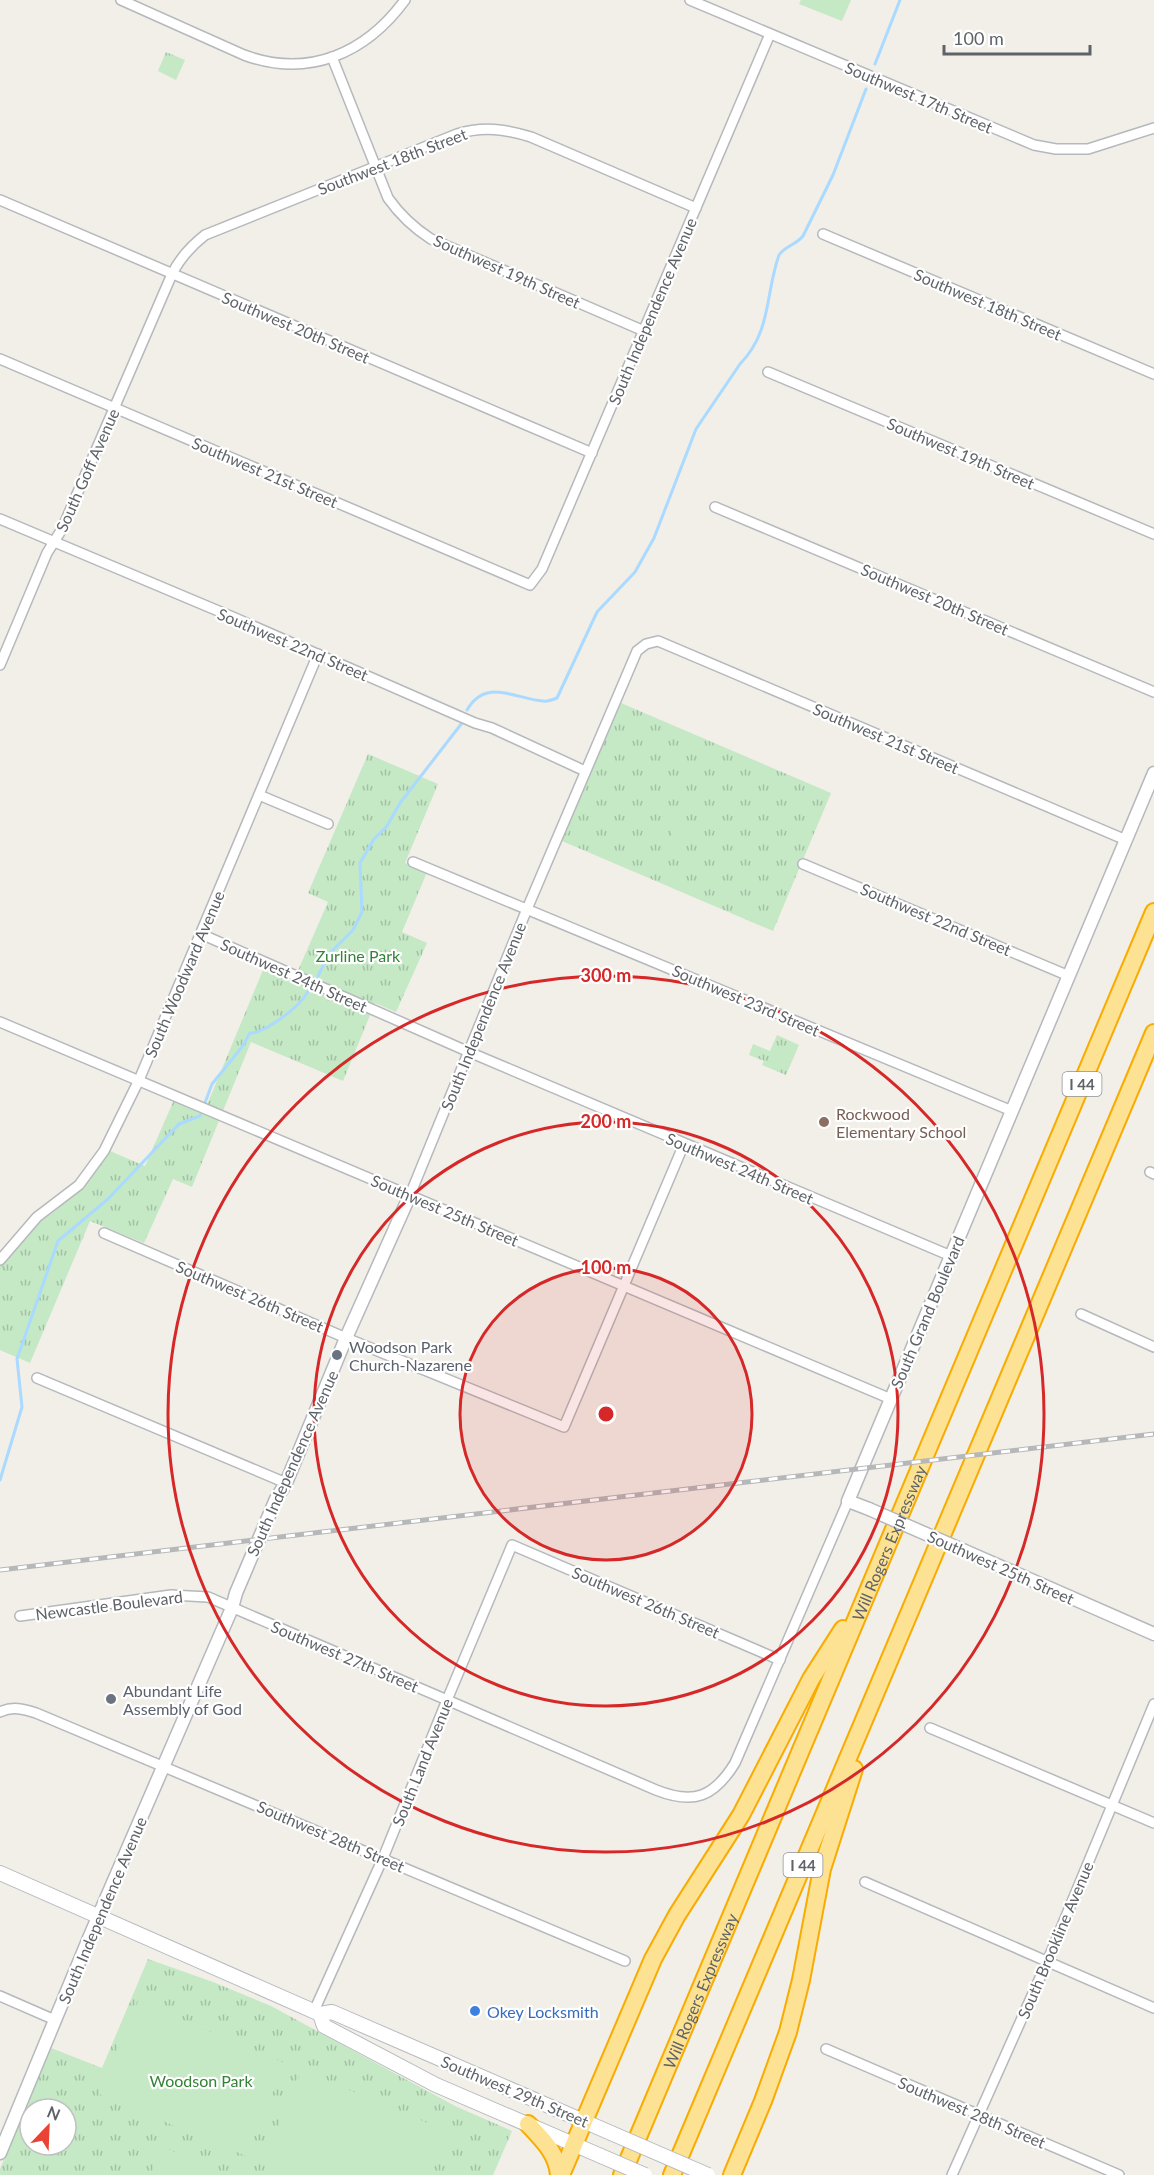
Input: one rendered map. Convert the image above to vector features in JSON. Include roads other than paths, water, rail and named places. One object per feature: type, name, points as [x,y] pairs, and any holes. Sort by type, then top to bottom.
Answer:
[{"type":"highway","name":"Will Rogers Expressway","points":[[622,2175],[1154,912]]},
{"type":"highway","name":"I 44","points":[[672,2175],[1154,1033]]},
{"type":"highway","points":[[560,2175],[653,1959],[677,1915],[741,1815],[811,1679],[869,1587]]},
{"type":"highway","points":[[732,2175],[763,2101],[788,2032],[801,1980],[822,1869],[892,1653]]},
{"type":"highway","points":[[528,2124],[552,2151],[560,2175]]},
{"type":"highway","points":[[742,2149],[742,2162],[747,2175]]},
{"type":"main road","name":"Southwest 29th Street","points":[[0,1873],[317,2013],[332,2012],[708,2175]]},
{"type":"main road","name":"Southwest 29th Street","points":[[317,2013],[324,2026],[436,2085],[645,2175]]},
{"type":"street","points":[[121,0],[235,51],[262,61],[291,64],[332,57],[351,49],[370,38],[405,0]]},
{"type":"street","name":"Southwest 17th Street","points":[[690,0],[1024,141],[1045,147],[1068,150],[1088,149],[1154,128]]},
{"type":"street","name":"South Independence Avenue","points":[[531,585],[543,569],[770,34]]},
{"type":"street","name":"Southwest 19th Street","points":[[332,57],[388,198],[418,231],[431,239],[644,331]]},
{"type":"street","name":"Southwest 18th Street","points":[[172,274],[186,252],[205,235],[470,130],[499,129],[531,137],[696,207]]},
{"type":"street","name":"Southwest 20th Street","points":[[0,200],[592,453]]},
{"type":"street","name":"Southwest 18th Street","points":[[823,234],[1154,374]]},
{"type":"street","name":"South Goff Avenue","points":[[0,665],[47,553],[62,529],[172,274]]},
{"type":"street","name":"Southwest 21st Street","points":[[0,359],[531,585]]},
{"type":"street","name":"Southwest 19th Street","points":[[768,372],[1154,534]]},
{"type":"street","name":"Southwest 20th Street","points":[[715,507],[1154,692]]},
{"type":"street","name":"Southwest 22nd Street","points":[[0,519],[475,723],[492,728],[585,771]]},
{"type":"street","name":"Southwest 21st Street","points":[[646,644],[658,641],[1126,840]]},
{"type":"street","name":"South Independence Avenue","points":[[0,2153],[232,1608],[236,1593],[276,1498],[286,1483],[346,1338],[410,1195],[585,771],[637,651],[646,644]]},
{"type":"street","name":"South Woodward Avenue","points":[[0,1260],[37,1217],[79,1185],[104,1151],[139,1080],[318,654]]},
{"type":"street","name":"South Grand Boulevard","points":[[656,1790],[672,1797],[690,1798],[706,1793],[721,1784],[735,1763],[848,1501],[1154,773]]},
{"type":"street","points":[[259,795],[328,824]]},
{"type":"street","name":"Southwest 23rd Street","points":[[413,862],[1012,1111]]},
{"type":"street","name":"Southwest 22nd Street","points":[[803,864],[1069,976]]},
{"type":"street","name":"Southwest 24th Street","points":[[201,934],[469,1052],[951,1256]]},
{"type":"street","name":"Southwest 25th Street","points":[[0,1022],[891,1399]]},
{"type":"street","points":[[623,1286],[684,1144]]},
{"type":"street","name":"Southwest 26th Street","points":[[104,1233],[346,1338],[564,1427],[623,1286]]},
{"type":"street","points":[[1081,1314],[1154,1347]]},
{"type":"street","points":[[37,1378],[286,1483]]},
{"type":"street","name":"Southwest 25th Street","points":[[848,1501],[1154,1634]]},
{"type":"street","name":"Southwest 26th Street","points":[[512,1545],[780,1660]]},
{"type":"street","name":"South Land Avenue","points":[[317,2013],[512,1545]]},
{"type":"street","name":"Newcastle Boulevard","points":[[20,1616],[171,1595],[208,1597],[232,1608]]},
{"type":"street","name":"Southwest 27th Street","points":[[232,1608],[656,1790]]},
{"type":"street","name":"South Brookline Avenue","points":[[952,2175],[1047,1962],[1154,1704]]},
{"type":"street","name":"Southwest 28th Street","points":[[0,1712],[6,1709],[21,1709],[36,1713],[625,1961]]},
{"type":"street","points":[[930,1728],[1154,1823]]},
{"type":"street","points":[[865,1882],[1154,2008]]},
{"type":"street","points":[[0,1996],[56,2020]]},
{"type":"street","name":"Southwest 28th Street","points":[[826,2049],[1119,2175]]},
{"type":"waterway","points":[[875,64],[900,0]]},
{"type":"waterway","points":[[467,710],[483,694],[492,692],[545,701],[557,698],[597,612],[635,572],[654,538],[696,429],[758,339],[779,255],[803,236],[833,175],[866,89]]},
{"type":"waterway","points":[[318,976],[329,954],[353,930],[362,912],[360,863],[374,839],[387,826],[400,803],[462,723]]},
{"type":"waterway","points":[[0,1480],[22,1407],[17,1359],[58,1241],[108,1199],[179,1124],[200,1116],[212,1084],[242,1047],[250,1033],[264,1029],[282,1018],[298,1004],[308,991]]},
{"type":"railway","points":[[0,1570],[1154,1434]]},
{"type":"place","name":"Rockwood Elementary School","points":[[824,1122]]},
{"type":"place","name":"Woodson Park Church-Nazarene","points":[[337,1355]]},
{"type":"place","name":"Abundant Life Assembly of God","points":[[111,1699]]},
{"type":"place","name":"Okey Locksmith","points":[[475,2011]]},
{"type":"park label","name":"Zurline Park","points":[[358,955]]},
{"type":"park label","name":"Woodson Park","points":[[201,2080]]}]
